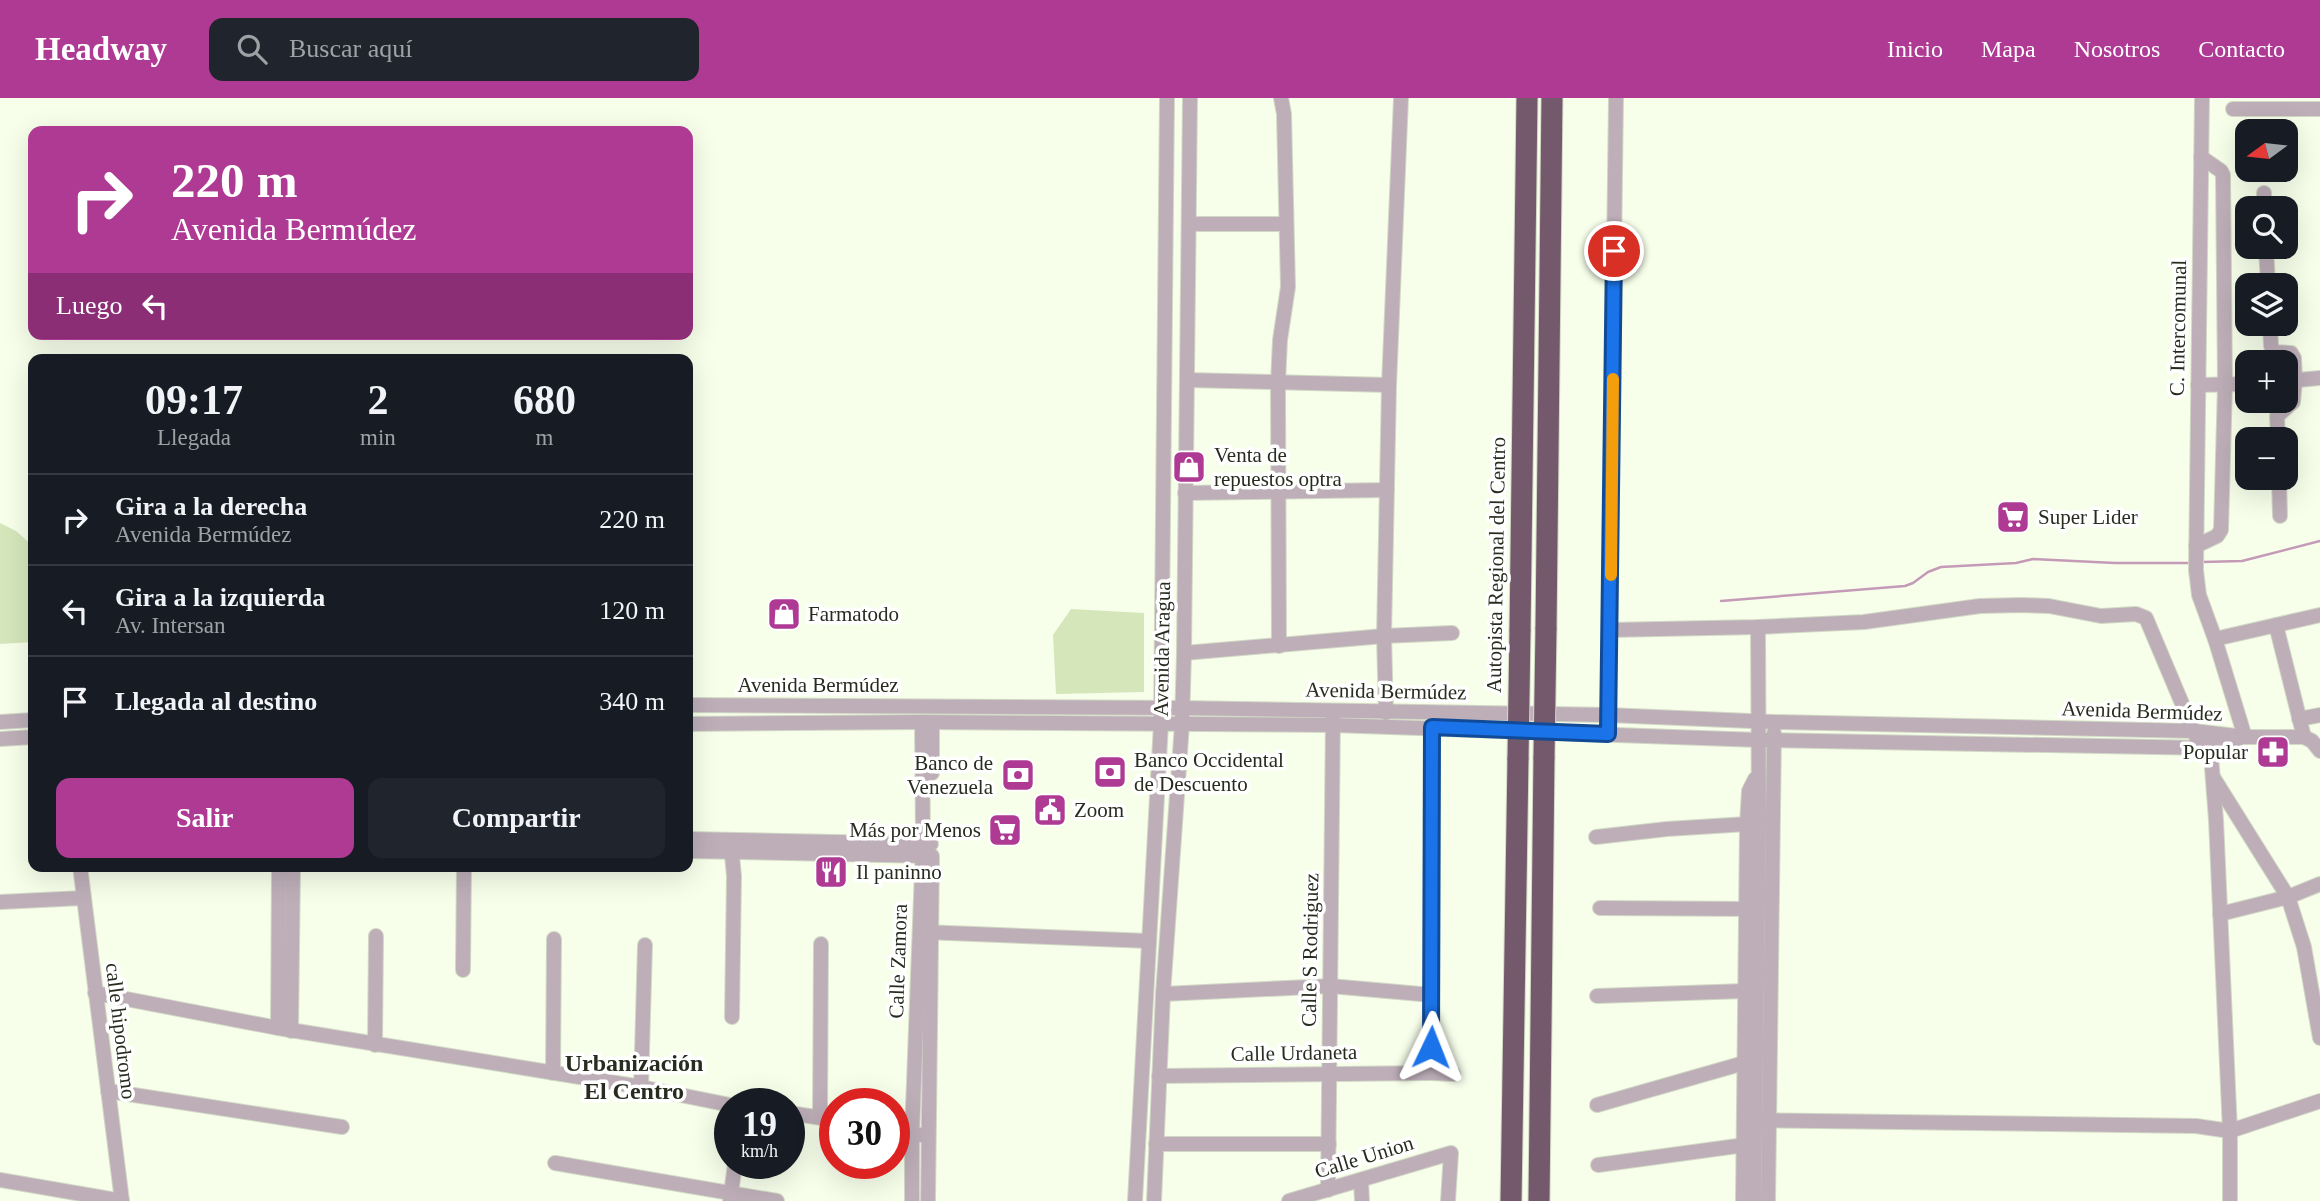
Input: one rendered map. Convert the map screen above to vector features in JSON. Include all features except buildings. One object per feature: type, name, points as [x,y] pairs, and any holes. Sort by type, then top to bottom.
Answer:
[{"type":"highway","name":"Autopista Regional del Centro","points":[[1511,1201],[1527,98]]},
{"type":"highway","points":[[1539,1201],[1552,98]]},
{"type":"street","name":"Avenida Aragua","points":[[1135,1201],[1161,715],[1167,98]]},
{"type":"street","name":"Avenida Aragua","points":[[1154,1201],[1163,994],[1182,724],[1190,98]]},
{"type":"street","points":[[1279,646],[1278,383],[1280,340],[1288,287],[1284,114],[1281,98]]},
{"type":"street","points":[[1386,713],[1384,636],[1389,385],[1401,98]]},
{"type":"street","points":[[1608,734],[1616,98]]},
{"type":"street","name":"C. Intercomunal","points":[[2202,98],[2196,558],[2199,595],[2245,737]]},
{"type":"street","points":[[2233,109],[2265,103],[2320,109]]},
{"type":"street","points":[[2196,558],[2221,530],[2225,384],[2223,175],[2201,157]]},
{"type":"street","points":[[1189,224],[1285,224]]},
{"type":"street","points":[[2298,380],[2320,379]]},
{"type":"street","points":[[1187,380],[1389,385]]},
{"type":"street","points":[[2198,385],[2235,384]]},
{"type":"street","points":[[1185,493],[1387,490]]},
{"type":"street","points":[[2279,490],[2280,516]]},
{"type":"street","points":[[1610,630],[1758,627],[1875,620],[1980,606],[2049,606],[2101,616],[2136,614],[2146,618],[2194,731]]},
{"type":"street","points":[[2215,639],[2320,615]]},
{"type":"street","points":[[2276,625],[2304,737],[2312,741],[2320,751]]},
{"type":"street","points":[[1756,1120],[1766,740],[1757,722],[1758,627]]},
{"type":"street","points":[[1184,653],[1452,633]]},
{"type":"street","name":"Avenida Bermúdez","points":[[693,705],[1161,715],[1182,724],[1333,718],[1386,713],[1608,715],[1757,722],[2194,731],[2207,743]]},
{"type":"street","points":[[725,706],[725,723]]},
{"type":"street","name":"Avenida Bermúdez","points":[[693,724],[927,722],[1161,715],[1182,708],[1432,727],[1766,740],[2207,743],[2245,737],[2304,737]]},
{"type":"street","points":[[2299,719],[2320,715]]},
{"type":"street","name":"Calle S Rodriguez","points":[[1328,1190],[1333,718]]},
{"type":"street","points":[[0,722],[28,720]]},
{"type":"street","name":"Calle Zamora","points":[[927,722],[928,1201]]},
{"type":"street","points":[[1756,1120],[1744,1063],[1745,991],[1759,775],[1766,740],[1774,722]]},
{"type":"street","points":[[1431,1073],[1432,727]]},
{"type":"street","points":[[0,739],[28,737]]},
{"type":"street","points":[[2207,743],[2216,820],[2230,1131],[2230,1201]]},
{"type":"street","points":[[2211,773],[2288,897],[2304,947],[2320,1038]]},
{"type":"street","points":[[1754,1201],[1756,1120],[1752,909],[1746,824],[1749,791],[1752,782],[1759,775]]},
{"type":"street","points":[[1596,838],[1667,829],[1746,824]]},
{"type":"street","points":[[693,840],[731,846]]},
{"type":"street","points":[[693,850],[731,846],[927,850]]},
{"type":"street","points":[[731,846],[734,876],[732,1017]]},
{"type":"street","name":"calle hipodromo","points":[[81,872],[122,1201]]},
{"type":"street","points":[[279,872],[284,1029]]},
{"type":"street","points":[[284,1029],[293,872]]},
{"type":"street","points":[[463,970],[464,872]]},
{"type":"street","points":[[2220,915],[2288,897],[2320,884]]},
{"type":"street","points":[[0,902],[83,898]]},
{"type":"street","points":[[1600,908],[1752,909]]},
{"type":"street","points":[[926,932],[1149,941]]},
{"type":"street","name":"Calle Zamora","points":[[912,1201],[912,1134],[926,932]]},
{"type":"street","points":[[374,1045],[376,936]]},
{"type":"street","points":[[553,1073],[554,939]]},
{"type":"street","points":[[821,944],[826,1088]]},
{"type":"street","points":[[641,1087],[645,945]]},
{"type":"street","points":[[1163,994],[1330,986],[1433,995]]},
{"type":"street","points":[[1597,996],[1745,991]]},
{"type":"street","points":[[95,993],[374,1045],[714,1101]]},
{"type":"street","points":[[1597,1105],[1744,1063]]},
{"type":"street","name":"Calle Urdaneta","points":[[1159,1076],[1453,1074]]},
{"type":"street","points":[[107,1091],[342,1127]]},
{"type":"street","points":[[1756,1120],[2196,1126],[2230,1131],[2320,1101]]},
{"type":"street","points":[[912,1134],[928,1136]]},
{"type":"street","points":[[1156,1144],[1329,1144]]},
{"type":"street","points":[[1598,1165],[1756,1144]]},
{"type":"street","points":[[1743,1201],[1756,1144]]},
{"type":"street","points":[[1756,1144],[1768,1201]]},
{"type":"street","name":"Calle Union","points":[[1289,1201],[1451,1153],[1448,1201]]},
{"type":"street","points":[[555,1164],[730,1197],[777,1201]]},
{"type":"street","points":[[730,1197],[733,1179]]},
{"type":"street","points":[[0,1180],[122,1201]]},
{"type":"street","points":[[1360,1180],[1363,1201]]},
{"type":"green space","points":[[0,523],[16,531],[28,542],[28,642],[0,644]]},
{"type":"green space","points":[[1071,609],[1144,613],[1144,692],[1056,694],[1053,635]]},
{"type":"waterway","points":[[2202,562],[2242,561],[2320,541]]},
{"type":"waterway","points":[[1721,601],[1905,586],[1941,567],[2016,563],[2033,559],[2191,563]]},
{"type":"slow traffic","points":[[1611,575],[1613,379]]},
{"type":"place","name":"Venta de repuestos optra","points":[[1189,467]]},
{"type":"place","name":"Super Lider","points":[[2013,517]]},
{"type":"place","name":"Farmatodo","points":[[784,614]]},
{"type":"place","name":"Popular","points":[[2273,752]]},
{"type":"place","name":"Banco Occidental de Descuento","points":[[1110,772]]},
{"type":"place","name":"Banco de Venezuela","points":[[1018,775]]},
{"type":"place","name":"Zoom","points":[[1050,810]]},
{"type":"place","name":"Más por Menos","points":[[1005,830]]},
{"type":"place","name":"Il paninno","points":[[831,872]]},
{"type":"district","name":"Urbanización El Centro","points":[[634,1077]]},
{"type":"route","points":[[1431,1047],[1432,727],[1608,734],[1614,251]]}]
